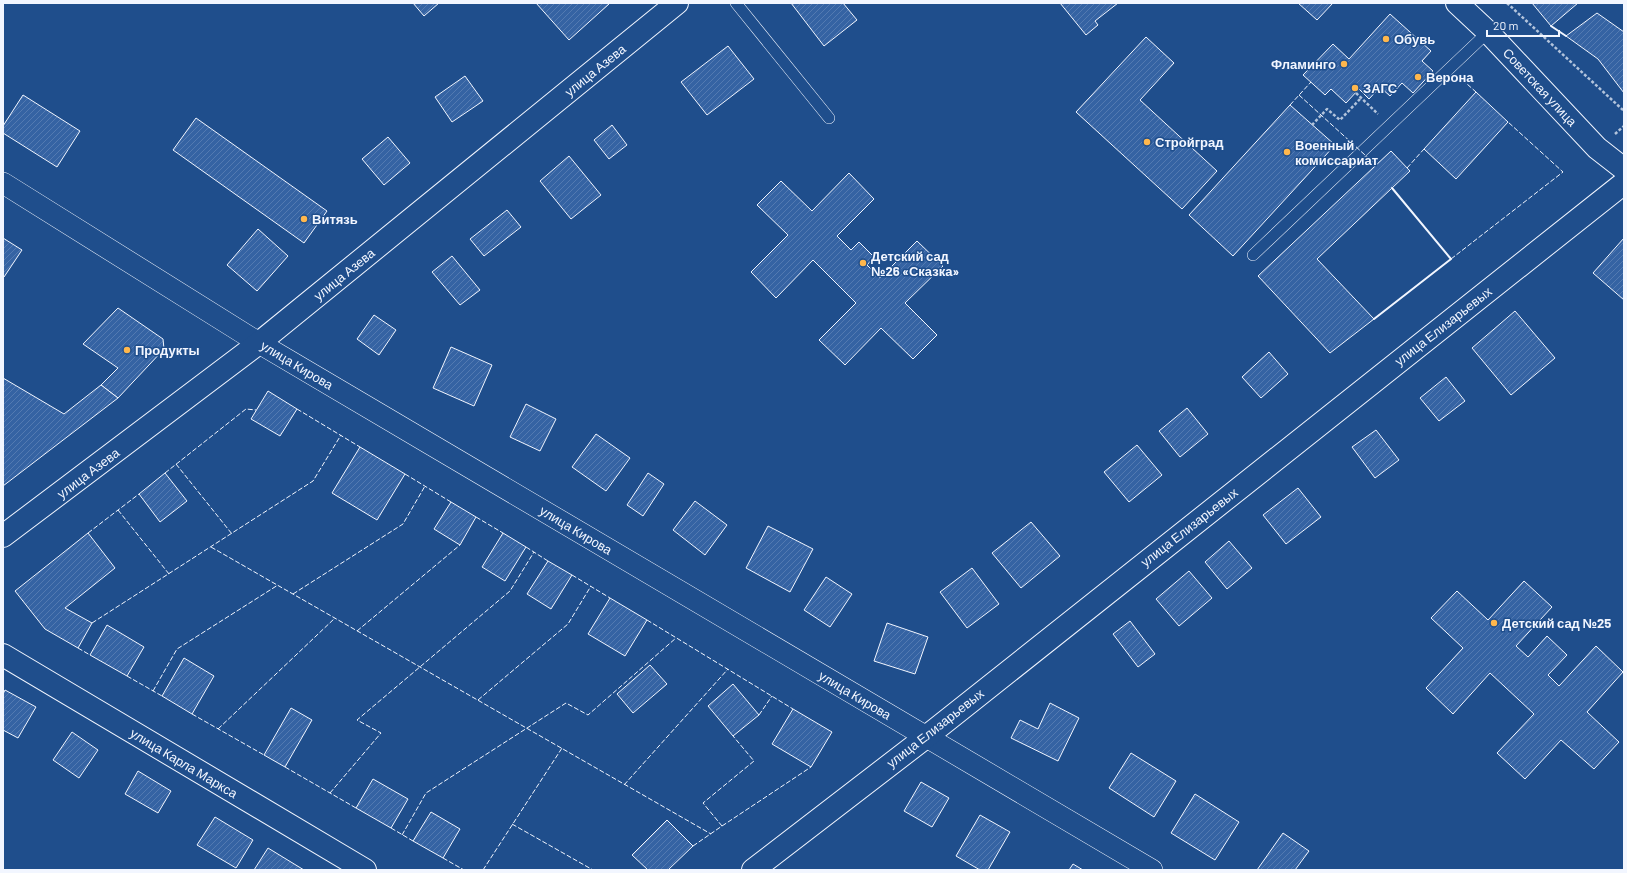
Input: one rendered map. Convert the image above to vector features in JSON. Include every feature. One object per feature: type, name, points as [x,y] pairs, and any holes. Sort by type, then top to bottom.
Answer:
[{"type":"street","name":"улица Азева","points":[[3,536],[259,343],[677,3]]},
{"type":"street","name":"Советская улица","points":[[1457,3],[1488,32],[1598,148],[1624,169]]},
{"type":"street","name":"улица Кирова","points":[[3,183],[259,343],[1152,870]]},
{"type":"street","name":"улица Елизарьевых","points":[[753,870],[926,736],[1624,183]]},
{"type":"street","name":"улица Карла Маркса","points":[[3,655],[365,870]]},
{"type":"lane","points":[[736,3],[829,118]]},
{"type":"lane","points":[[1253,255],[1488,32]]},
{"type":"path","points":[[1507,3],[1624,112]]},
{"type":"path","points":[[1356,93],[1390,125]]},
{"type":"path","points":[[1312,125],[1327,109],[1340,120],[1361,98]]},
{"type":"building","points":[[413,3],[439,3],[424,16]]},
{"type":"building","points":[[536,3],[609,3],[609,4],[569,40]]},
{"type":"building","points":[[791,3],[843,3],[857,20],[824,46]]},
{"type":"building","points":[[1060,3],[1118,3],[1095,21],[1098,25],[1086,35]]},
{"type":"building","points":[[1298,3],[1333,3],[1317,20]]},
{"type":"building","points":[[1532,3],[1578,3],[1551,26]]},
{"type":"building","points":[[1597,13],[1624,32],[1624,93],[1598,59],[1566,36]]},
{"type":"building","points":[[1390,14],[1431,51],[1422,61],[1433,71],[1413,93],[1402,83],[1390,96],[1380,87],[1369,99],[1359,89],[1346,103],[1331,89],[1325,95],[1303,75],[1333,44],[1349,59]]},
{"type":"building","points":[[1146,37],[1174,63],[1140,100],[1217,171],[1182,209],[1076,112]]},
{"type":"building","points":[[728,46],[754,79],[707,115],[681,82]]},
{"type":"building","points":[[465,76],[483,101],[452,122],[435,97]]},
{"type":"building","points":[[1476,92],[1508,122],[1456,179],[1424,149]]},
{"type":"building","points":[[23,95],[80,131],[57,167],[3,133],[3,126]]},
{"type":"building","points":[[1290,105],[1335,145],[1233,256],[1189,215]]},
{"type":"building","points":[[196,118],[327,211],[304,243],[173,150]]},
{"type":"building","points":[[612,125],[627,145],[609,159],[594,140]]},
{"type":"building","points":[[388,137],[410,163],[384,185],[362,159]]},
{"type":"building","points":[[1391,151],[1410,171],[1317,259],[1374,319],[1330,353],[1258,276]]},
{"type":"building","points":[[569,156],[601,195],[571,219],[540,181]]},
{"type":"building","points":[[849,173],[874,199],[837,236],[851,250],[859,242],[874,257],[867,265],[880,278],[917,241],[943,266],[905,303],[937,335],[913,359],[881,328],[845,365],[819,340],[856,303],[813,260],[776,298],[751,272],[788,235],[757,205],[781,181],[812,211]]},
{"type":"building","points":[[507,210],[521,227],[484,256],[470,239]]},
{"type":"building","points":[[258,229],[288,256],[257,291],[227,265]]},
{"type":"building","points":[[3,238],[22,250],[4,277],[3,276]]},
{"type":"building","points":[[1624,238],[1624,300],[1593,273]]},
{"type":"building","points":[[452,256],[480,290],[460,305],[432,272]]},
{"type":"building","points":[[118,308],[163,339],[164,349],[118,398],[101,385],[118,368],[83,344]]},
{"type":"building","points":[[1515,311],[1555,358],[1511,395],[1472,348]]},
{"type":"building","points":[[374,315],[396,330],[379,355],[357,339]]},
{"type":"building","points":[[451,347],[492,365],[474,406],[433,388]]},
{"type":"building","points":[[1269,352],[1288,374],[1261,398],[1242,377]]},
{"type":"building","points":[[1446,377],[1465,401],[1439,421],[1420,398]]},
{"type":"building","points":[[3,378],[64,414],[101,385],[118,398],[3,486]]},
{"type":"building","points":[[268,391],[297,409],[280,436],[251,419]]},
{"type":"building","points":[[526,404],[556,419],[540,451],[510,437]]},
{"type":"building","points":[[1187,408],[1208,434],[1180,457],[1159,431]]},
{"type":"building","points":[[1376,430],[1399,460],[1375,478],[1352,447]]},
{"type":"building","points":[[596,434],[630,458],[606,491],[572,467]]},
{"type":"building","points":[[1137,445],[1162,475],[1129,502],[1104,472]]},
{"type":"building","points":[[360,447],[405,474],[377,520],[332,493]]},
{"type":"building","points":[[165,473],[187,501],[160,522],[139,494]]},
{"type":"building","points":[[648,473],[664,484],[643,516],[627,505]]},
{"type":"building","points":[[1298,488],[1321,517],[1286,544],[1263,515]]},
{"type":"building","points":[[695,501],[727,525],[705,555],[673,530]]},
{"type":"building","points":[[451,502],[476,517],[460,545],[434,529]]},
{"type":"building","points":[[1031,522],[1060,556],[1021,588],[992,553]]},
{"type":"building","points":[[768,526],[813,549],[790,592],[746,568]]},
{"type":"building","points":[[88,533],[115,568],[65,608],[92,623],[78,648],[45,629],[15,591]]},
{"type":"building","points":[[503,533],[526,547],[505,581],[482,567]]},
{"type":"building","points":[[1229,541],[1252,568],[1227,589],[1205,562]]},
{"type":"building","points":[[548,561],[572,575],[551,609],[527,594]]},
{"type":"building","points":[[972,568],[999,604],[967,628],[940,592]]},
{"type":"building","points":[[1189,571],[1212,598],[1179,626],[1156,599]]},
{"type":"building","points":[[826,577],[852,594],[830,627],[804,610]]},
{"type":"building","points":[[1524,581],[1552,607],[1516,646],[1528,657],[1547,636],[1567,655],[1548,675],[1559,686],[1596,646],[1623,672],[1587,712],[1619,742],[1594,769],[1561,740],[1525,779],[1497,753],[1534,714],[1490,673],[1453,714],[1426,688],[1463,648],[1431,618],[1457,591],[1488,620]]},
{"type":"building","points":[[610,598],[647,620],[625,656],[588,634]]},
{"type":"building","points":[[1130,621],[1155,654],[1138,667],[1113,634]]},
{"type":"building","points":[[887,623],[928,637],[915,674],[874,661]]},
{"type":"building","points":[[107,625],[144,647],[127,676],[90,655]]},
{"type":"building","points":[[184,658],[214,676],[192,714],[162,696]]},
{"type":"building","points":[[650,665],[667,684],[633,713],[617,694]]},
{"type":"building","points":[[733,684],[759,715],[733,736],[708,706]]},
{"type":"building","points":[[5,690],[36,707],[18,738],[3,730],[3,694]]},
{"type":"building","points":[[1050,703],[1079,718],[1058,761],[1011,738],[1020,720],[1038,729]]},
{"type":"building","points":[[291,708],[312,720],[285,767],[264,755]]},
{"type":"building","points":[[793,709],[832,732],[811,767],[772,744]]},
{"type":"building","points":[[72,732],[98,750],[79,778],[53,760]]},
{"type":"building","points":[[1131,753],[1176,781],[1154,817],[1109,788]]},
{"type":"building","points":[[138,771],[171,791],[158,813],[125,794]]},
{"type":"building","points":[[373,779],[408,799],[391,828],[356,808]]},
{"type":"building","points":[[921,782],[949,798],[932,827],[904,811]]},
{"type":"building","points":[[1195,794],[1239,822],[1215,860],[1171,833]]},
{"type":"building","points":[[431,812],[460,829],[443,858],[413,841]]},
{"type":"building","points":[[980,815],[1010,832],[988,870],[980,870],[956,856]]},
{"type":"building","points":[[215,817],[253,840],[236,868],[197,845]]},
{"type":"building","points":[[667,820],[693,846],[668,870],[648,870],[632,855]]},
{"type":"building","points":[[1283,833],[1309,851],[1295,870],[1257,870]]},
{"type":"building","points":[[268,848],[304,870],[254,870]]},
{"type":"building","points":[[1073,864],[1083,870],[1069,870]]},
{"type":"fence","points":[[1457,75],[1476,92]]},
{"type":"fence","points":[[1290,105],[1311,82]]},
{"type":"fence","points":[[1299,95],[1376,165]]},
{"type":"fence","points":[[1451,259],[1563,172],[1508,122]]},
{"type":"fence","points":[[1407,168],[1424,149]]},
{"type":"fence","points":[[165,473],[246,409],[256,410]]},
{"type":"fence","points":[[297,409],[360,447]]},
{"type":"fence","points":[[92,623],[313,481],[341,435]]},
{"type":"fence","points":[[176,464],[232,534]]},
{"type":"fence","points":[[405,474],[451,502]]},
{"type":"fence","points":[[293,594],[403,524],[425,486]]},
{"type":"fence","points":[[88,533],[139,494]]},
{"type":"fence","points":[[118,510],[169,574]]},
{"type":"fence","points":[[476,517],[503,533]]},
{"type":"fence","points":[[357,631],[460,545]]},
{"type":"fence","points":[[211,547],[711,834]]},
{"type":"fence","points":[[526,547],[548,561]]},
{"type":"fence","points":[[330,793],[381,733],[357,720],[510,591],[534,552]]},
{"type":"fence","points":[[572,575],[610,598]]},
{"type":"fence","points":[[153,691],[177,649],[278,585]]},
{"type":"fence","points":[[478,700],[568,624],[591,586]]},
{"type":"fence","points":[[218,729],[335,618]]},
{"type":"fence","points":[[647,620],[793,709]]},
{"type":"fence","points":[[402,835],[426,793],[566,703],[588,715],[676,638]]},
{"type":"fence","points":[[78,648],[90,655]]},
{"type":"fence","points":[[624,785],[728,669]]},
{"type":"fence","points":[[127,676],[162,696]]},
{"type":"fence","points":[[759,715],[772,696]]},
{"type":"fence","points":[[192,714],[264,755]]},
{"type":"fence","points":[[693,846],[722,826],[703,803],[754,761],[733,736]]},
{"type":"fence","points":[[483,870],[562,748]]},
{"type":"fence","points":[[285,767],[356,808]]},
{"type":"fence","points":[[722,826],[811,767]]},
{"type":"fence","points":[[512,824],[593,870]]},
{"type":"fence","points":[[391,828],[413,841]]},
{"type":"fence","points":[[443,858],[464,870]]},
{"type":"wall","points":[[1551,26],[1566,36]]},
{"type":"wall","points":[[1374,319],[1451,259],[1392,188]]},
{"type":"place","name":"Обувь","points":[[1386,39]]},
{"type":"place","name":"Фламинго","points":[[1344,64]]},
{"type":"place","name":"Верона","points":[[1418,77]]},
{"type":"place","name":"ЗАГС","points":[[1355,88]]},
{"type":"place","name":"Стройград","points":[[1147,142]]},
{"type":"place","name":"Военный комиссариат","points":[[1287,152]]},
{"type":"place","name":"Витязь","points":[[304,219]]},
{"type":"place","name":"Детский сад №26 «Сказка»","points":[[863,263]]},
{"type":"place","name":"Продукты","points":[[127,350]]},
{"type":"place","name":"Детский сад №25","points":[[1494,623]]}]
